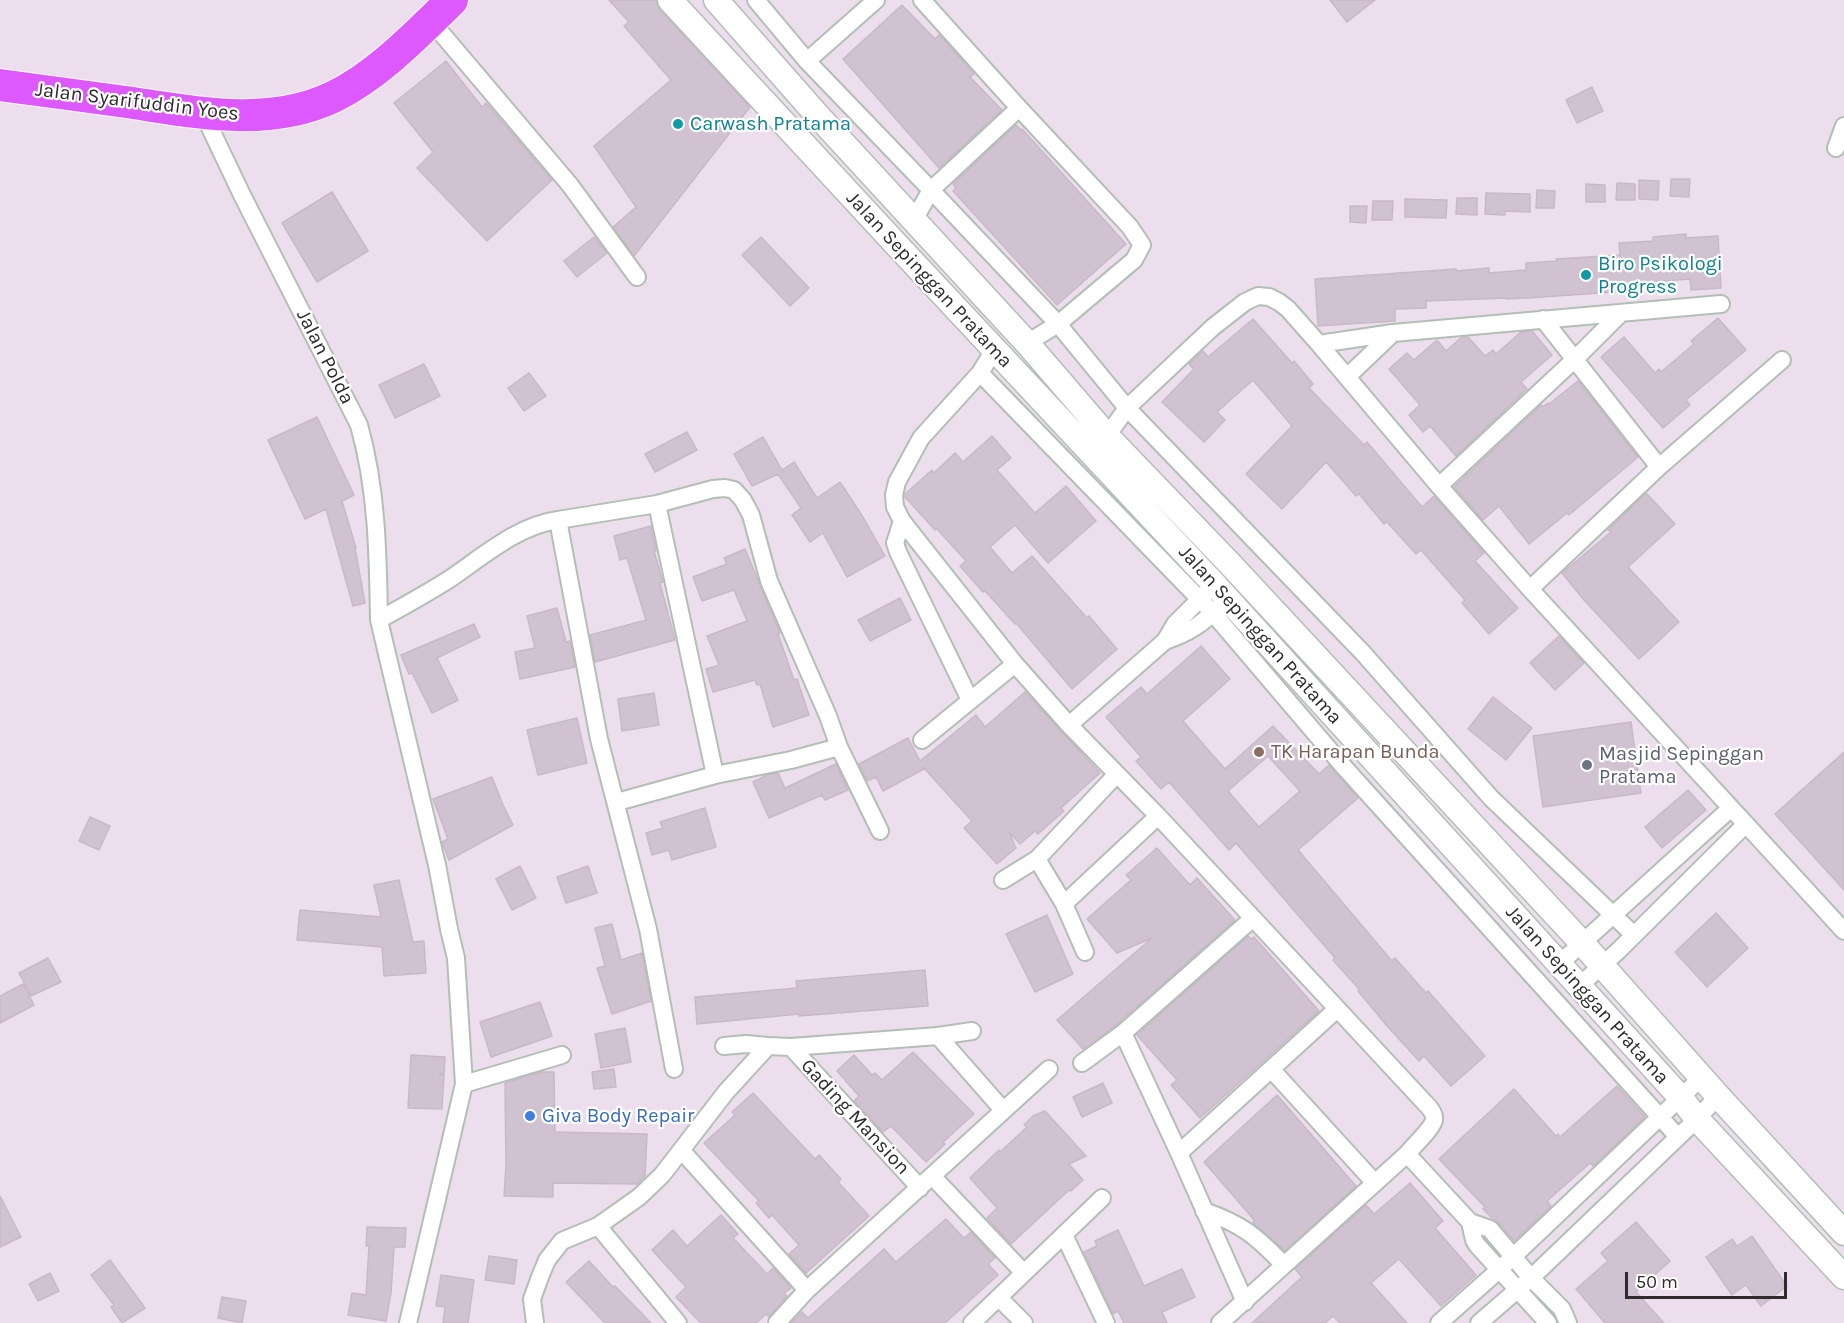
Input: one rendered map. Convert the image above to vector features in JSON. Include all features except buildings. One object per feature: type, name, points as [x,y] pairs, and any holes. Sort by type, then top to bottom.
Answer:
[{"type":"highway","name":"Jalan Syarifuddin Yoes","points":[[0,85],[203,113],[249,116],[292,111],[332,98],[365,78],[442,10]]},
{"type":"street","name":"Jalan Sepinggan Pratama","points":[[670,0],[1001,357],[1214,599],[1559,964],[1681,1098],[1697,1119],[1844,1277]]},
{"type":"street","name":"Jalan Sepinggan Pratama","points":[[716,0],[818,116],[1027,343],[1107,436],[1238,573],[1582,944],[1844,1233]]},
{"type":"street","points":[[756,0],[807,61],[1058,324],[1127,408],[1363,653],[1491,798],[1634,935]]},
{"type":"street","points":[[807,61],[876,0]]},
{"type":"street","points":[[922,0],[1130,227],[1142,245],[1134,260],[1058,324],[1001,357],[980,373],[921,438],[897,482],[894,495],[902,521],[1015,664],[1069,725],[1158,816],[1252,920],[1430,1108],[1433,1115],[1434,1120],[1431,1127],[1407,1154],[1220,1323]]},
{"type":"street","points":[[442,10],[637,277]]},
{"type":"street","points":[[712,46],[737,24]]},
{"type":"street","points":[[892,241],[914,220],[932,190],[1019,108]]},
{"type":"street","name":"Jalan Polda","points":[[203,113],[359,425],[367,459],[377,531],[379,620],[425,812],[448,929],[456,958],[464,1084],[408,1323]]},
{"type":"street","points":[[1836,148],[1844,126]]},
{"type":"street","points":[[1107,436],[1127,408],[1213,327],[1245,302],[1258,296],[1269,297],[1279,302],[1319,344],[1530,589],[1731,808],[1841,922]]},
{"type":"street","points":[[1319,344],[1393,333],[1721,304]]},
{"type":"street","points":[[1439,486],[1574,360],[1621,312]]},
{"type":"street","points":[[1543,319],[1659,467]]},
{"type":"street","points":[[1347,377],[1393,333]]},
{"type":"street","points":[[1530,589],[1659,467],[1782,360]]},
{"type":"street","points":[[980,373],[1214,599],[1344,767],[1678,1137]]},
{"type":"street","points":[[379,620],[443,583],[521,531],[542,522],[657,504],[713,489],[734,490],[743,500],[751,515],[769,581],[839,747],[880,831]]},
{"type":"street","points":[[657,504],[715,775]]},
{"type":"street","points":[[558,520],[599,739],[648,929],[674,1069]]},
{"type":"street","points":[[902,521],[895,543],[898,552],[970,700]]},
{"type":"street","points":[[1069,725],[1165,641],[1174,624],[1214,599],[1238,573]]},
{"type":"street","points":[[922,740],[1015,664]]},
{"type":"street","points":[[616,802],[715,775],[791,760],[839,747]]},
{"type":"street","points":[[1003,880],[1037,859],[1116,775]]},
{"type":"street","points":[[1559,964],[1731,808]]},
{"type":"street","points":[[1064,904],[1158,816]]},
{"type":"street","points":[[1579,986],[1746,824]]},
{"type":"street","points":[[1037,859],[1064,904],[1085,952]]},
{"type":"street","points":[[1082,1063],[1123,1033],[1252,920]]},
{"type":"street","points":[[1179,1153],[1337,1010]]},
{"type":"street","name":"Gading Mansion","points":[[724,1046],[746,1044],[791,1047],[938,1036],[972,1031]]},
{"type":"street","points":[[1123,1033],[1245,1302]]},
{"type":"street","points":[[938,1036],[1003,1110]]},
{"type":"street","points":[[535,1323],[532,1299],[547,1260],[562,1241],[598,1226],[639,1197],[662,1175],[726,1092],[768,1046]]},
{"type":"street","name":"Gading Mansion","points":[[791,1047],[926,1182]]},
{"type":"street","points":[[464,1084],[562,1055]]},
{"type":"street","name":"Gading Mansion","points":[[777,1323],[807,1290],[1049,1069]]},
{"type":"street","points":[[1271,1069],[1375,1183]]},
{"type":"street","points":[[1439,1323],[1499,1270],[1702,1077]]},
{"type":"street","points":[[1479,1323],[1531,1278],[1697,1119],[1718,1096]]},
{"type":"street","points":[[682,1151],[807,1290]]},
{"type":"street","points":[[1407,1154],[1470,1222],[1490,1229],[1531,1278],[1562,1309],[1568,1323]]},
{"type":"street","points":[[926,1182],[1024,1273]]},
{"type":"street","points":[[972,1323],[1102,1198]]},
{"type":"street","points":[[1204,1211],[1239,1226],[1259,1240],[1284,1265]]},
{"type":"street","points":[[1470,1222],[1475,1243],[1548,1323]]},
{"type":"street","points":[[598,1226],[678,1323]]},
{"type":"street","points":[[1064,1235],[1106,1323]]},
{"type":"street","points":[[999,1298],[1024,1323]]},
{"type":"place","name":"Carwash Pratama","points":[[678,124]]},
{"type":"place","name":"Biro Psikologi Progress","points":[[1586,275]]},
{"type":"place","name":"TK Harapan Bunda","points":[[1259,752]]},
{"type":"place","name":"Masjid Sepinggan Pratama","points":[[1587,765]]},
{"type":"place","name":"Giva Body Repair","points":[[530,1116]]}]
